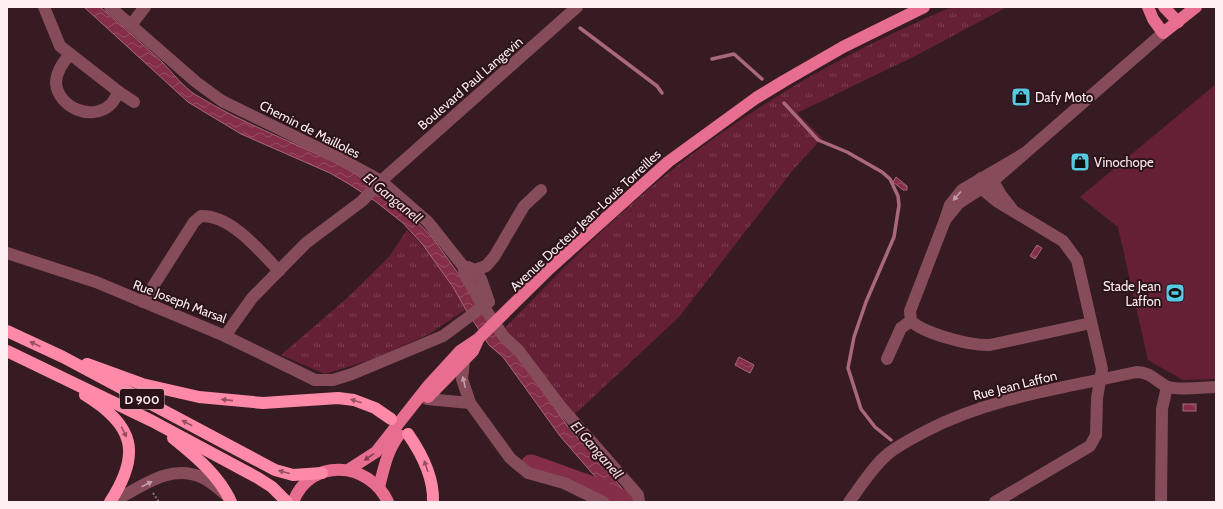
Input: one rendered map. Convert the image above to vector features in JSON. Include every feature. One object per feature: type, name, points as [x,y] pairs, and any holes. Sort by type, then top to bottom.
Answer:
[{"type":"highway","name":"D 900","points":[[7,331],[63,357],[275,470],[293,474],[322,473]]},
{"type":"highway","name":"D 900","points":[[7,350],[152,421],[272,487],[287,502]]},
{"type":"highway","points":[[63,357],[107,370],[142,384],[172,392],[199,397],[263,403],[338,398],[354,400],[375,408],[391,418]]},
{"type":"highway","points":[[26,360],[99,403],[113,415],[124,431],[129,445],[129,462],[123,482],[111,502]]},
{"type":"highway","points":[[152,421],[204,464],[230,500]]},
{"type":"highway","points":[[408,434],[421,453],[434,490],[434,502]]},
{"type":"main road","name":"Avenue Docteur Jean-Louis Torreilles","points":[[390,442],[423,392],[449,362],[460,351],[478,339],[549,269],[634,190],[668,162],[756,98],[843,47],[924,7]]},
{"type":"main road","points":[[1148,7],[1153,19],[1163,34],[1196,7]]},
{"type":"main road","points":[[1164,7],[1178,22]]},
{"type":"main road","name":"Avenue Docteur Jean-Louis Torreilles","points":[[390,442],[427,399],[473,352],[478,339]]},
{"type":"main road","points":[[348,470],[390,442]]},
{"type":"main road","points":[[379,487],[390,442]]},
{"type":"main road","points":[[293,502],[306,483],[322,473],[335,469],[348,470],[370,478],[379,487],[388,502]]},
{"type":"street","points":[[44,7],[60,46],[69,55],[134,102]]},
{"type":"street","name":"Chemin de Mailloles","points":[[110,7],[196,82],[222,101],[343,160],[379,183],[428,222],[463,266],[466,277],[504,337],[519,351],[561,407],[635,491],[638,495],[639,502]]},
{"type":"street","points":[[131,25],[145,7]]},
{"type":"street","name":"Boulevard Paul Langevin","points":[[362,201],[379,183],[577,7]]},
{"type":"street","points":[[1091,323],[990,345],[978,346],[919,329],[911,321],[910,311],[950,205],[962,190],[993,181],[1163,34]]},
{"type":"street","points":[[69,55],[59,70],[56,82],[59,95],[66,104],[77,110],[90,112],[102,110],[110,105],[119,92]]},
{"type":"street","points":[[982,183],[1025,153]]},
{"type":"street","points":[[993,181],[1000,195],[1012,209]]},
{"type":"street","points":[[982,183],[998,202],[1012,209],[1063,242],[1071,250],[1077,260],[1102,369],[1097,398],[1096,435],[1090,446],[995,502]]},
{"type":"street","points":[[475,270],[486,266],[494,257],[524,206],[541,190]]},
{"type":"street","name":"Rue Joseph Marsal","points":[[7,252],[56,270],[96,282],[225,336],[252,298],[306,243],[362,201]]},
{"type":"street","points":[[143,302],[194,222],[201,216],[208,215],[231,226],[254,244],[279,272]]},
{"type":"street","points":[[225,336],[316,380],[333,380],[402,354],[443,336],[464,322],[489,302],[482,279],[475,270],[463,266]]},
{"type":"street","points":[[888,359],[901,328],[911,321]]},
{"type":"street","points":[[464,361],[462,379],[470,403],[510,458],[528,473],[564,483],[603,502]]},
{"type":"street","name":"Rue Jean Laffon","points":[[848,502],[888,454],[911,439],[952,418],[976,408],[1019,397],[1136,372],[1144,372],[1155,377],[1167,386]]},
{"type":"street","points":[[1161,502],[1162,409],[1167,386],[1216,387]]},
{"type":"street","points":[[427,399],[470,403]]},
{"type":"street","points":[[111,502],[166,474],[181,472],[202,477],[230,500]]},
{"type":"green space","points":[[952,7],[1007,7],[917,55],[797,113],[822,138],[793,170],[679,317],[574,415],[504,329],[565,266],[607,226],[651,187],[705,144],[807,78],[879,40]]},
{"type":"green space","name":"Stade Jean Laffon","points":[[1216,84],[1216,379],[1183,380],[1148,360],[1118,227],[1080,197]]},
{"type":"green space","points":[[407,230],[439,267],[465,310],[429,334],[373,359],[325,374],[281,355],[346,299],[389,257]]},
{"type":"water","points":[[84,7],[100,7],[161,61],[191,92],[247,122],[348,169],[387,195],[399,205],[432,237],[569,428],[634,502],[617,502],[560,436],[503,357],[489,345],[453,287],[423,245],[403,223],[375,201],[330,173],[241,134],[188,102]]},
{"type":"water","points":[[896,177],[907,186],[907,190],[903,190],[893,182]]},
{"type":"water","points":[[1037,245],[1042,248],[1035,259],[1030,256]]},
{"type":"water","points":[[739,357],[754,365],[750,373],[735,365]]},
{"type":"water","points":[[1183,404],[1196,404],[1196,411],[1183,411]]},
{"type":"waterway","points":[[580,28],[657,86],[662,93]]},
{"type":"waterway","points":[[712,59],[734,54],[762,79]]},
{"type":"waterway","points":[[784,103],[818,140],[847,152],[882,172],[890,179],[898,196],[899,205],[894,237],[866,302],[854,337],[848,368],[861,409],[875,427],[891,440]]},
{"type":"waterway","points":[[531,465],[595,488],[616,499],[625,500]]},
{"type":"place","name":"Dafy Moto","points":[[1021,97]]},
{"type":"place","name":"Vinochope","points":[[1080,162]]},
{"type":"place","name":"Stade Jean Laffon","points":[[1175,293]]},
{"type":"water label","name":"El Ganganell","points":[[393,198]]},
{"type":"water label","name":"El Ganganell","points":[[597,450]]}]
